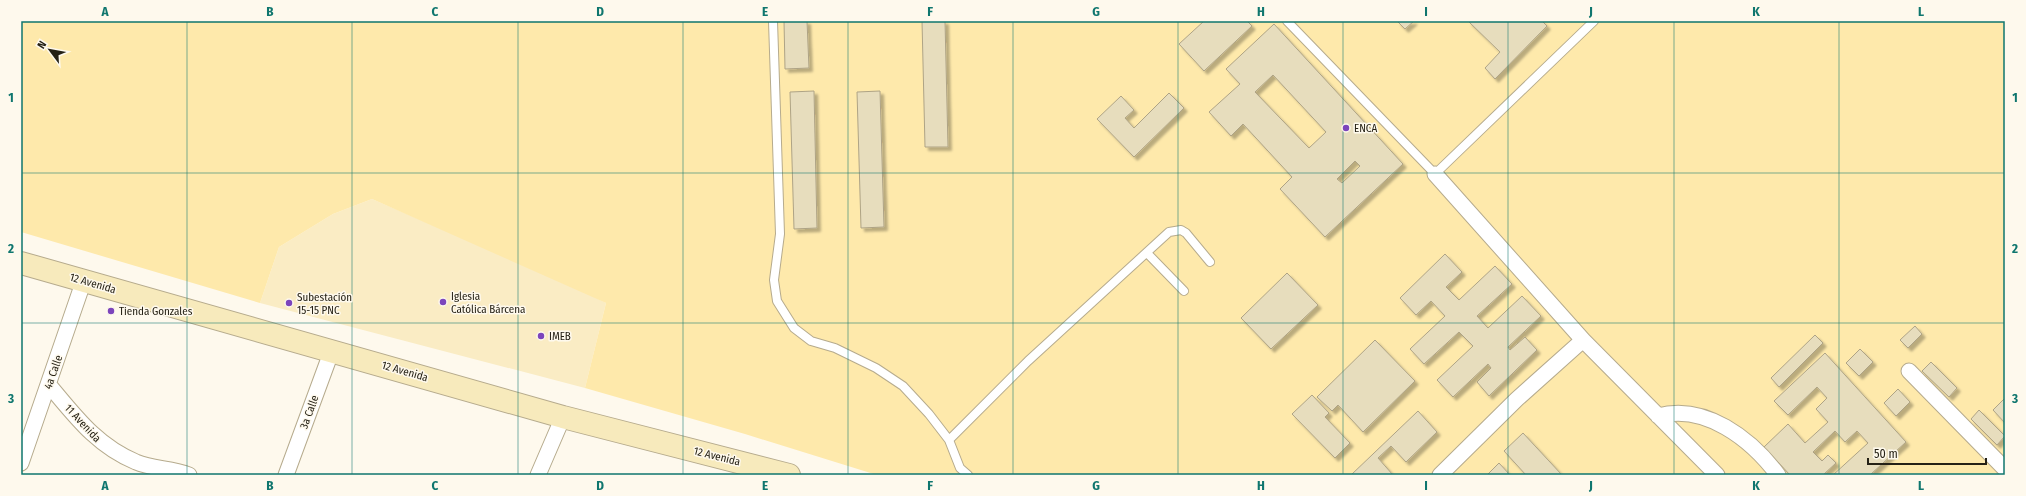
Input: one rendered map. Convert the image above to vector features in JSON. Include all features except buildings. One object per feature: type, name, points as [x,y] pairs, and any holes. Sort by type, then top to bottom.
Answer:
[{"type":"main road","name":"12 Avenida","points":[[21,263],[332,350],[563,417],[780,474]]},
{"type":"street","points":[[1435,174],[1583,340],[1717,475]]},
{"type":"street","name":"4a Calle","points":[[21,464],[84,280]]},
{"type":"street","points":[[1440,475],[1517,399],[1583,340]]},
{"type":"street","name":"3a Calle","points":[[286,475],[332,350]]},
{"type":"street","points":[[1909,371],[2005,470],[2000,475]]},
{"type":"street","name":"11 Avenida","points":[[49,385],[102,444],[136,462],[180,471],[189,475]]},
{"type":"street","points":[[1658,416],[1671,412],[1691,414],[1712,420],[1738,436],[1771,466],[1778,475]]},
{"type":"street","points":[[538,475],[563,417]]},
{"type":"lane","points":[[773,21],[780,234],[774,280],[777,301],[794,328],[811,341],[835,348],[876,368],[903,386],[929,414],[949,440],[960,468],[968,475]]},
{"type":"lane","points":[[1287,21],[1435,174],[1594,21]]},
{"type":"lane","points":[[949,440],[1028,361],[1169,232],[1181,230],[1190,238],[1210,262]]},
{"type":"lane","points":[[1147,253],[1184,292]]},
{"type":"shaded area","points":[[21,21],[2005,21],[2005,475],[877,475],[745,434],[585,388],[606,303],[372,199],[333,214],[279,247],[260,303],[21,232]]},
{"type":"shaded area","points":[[372,199],[569,284],[606,303],[585,388],[260,303],[279,247],[333,214]]},
{"type":"place","name":"ENCA","points":[[1346,128]]},
{"type":"place","name":"Iglesia Católica Bárcena","points":[[443,302]]},
{"type":"place","name":"Subestación 15-15 PNC","points":[[289,303]]},
{"type":"place","name":"Tienda Gonzales","points":[[111,311]]},
{"type":"place","name":"IMEB","points":[[541,336]]}]
